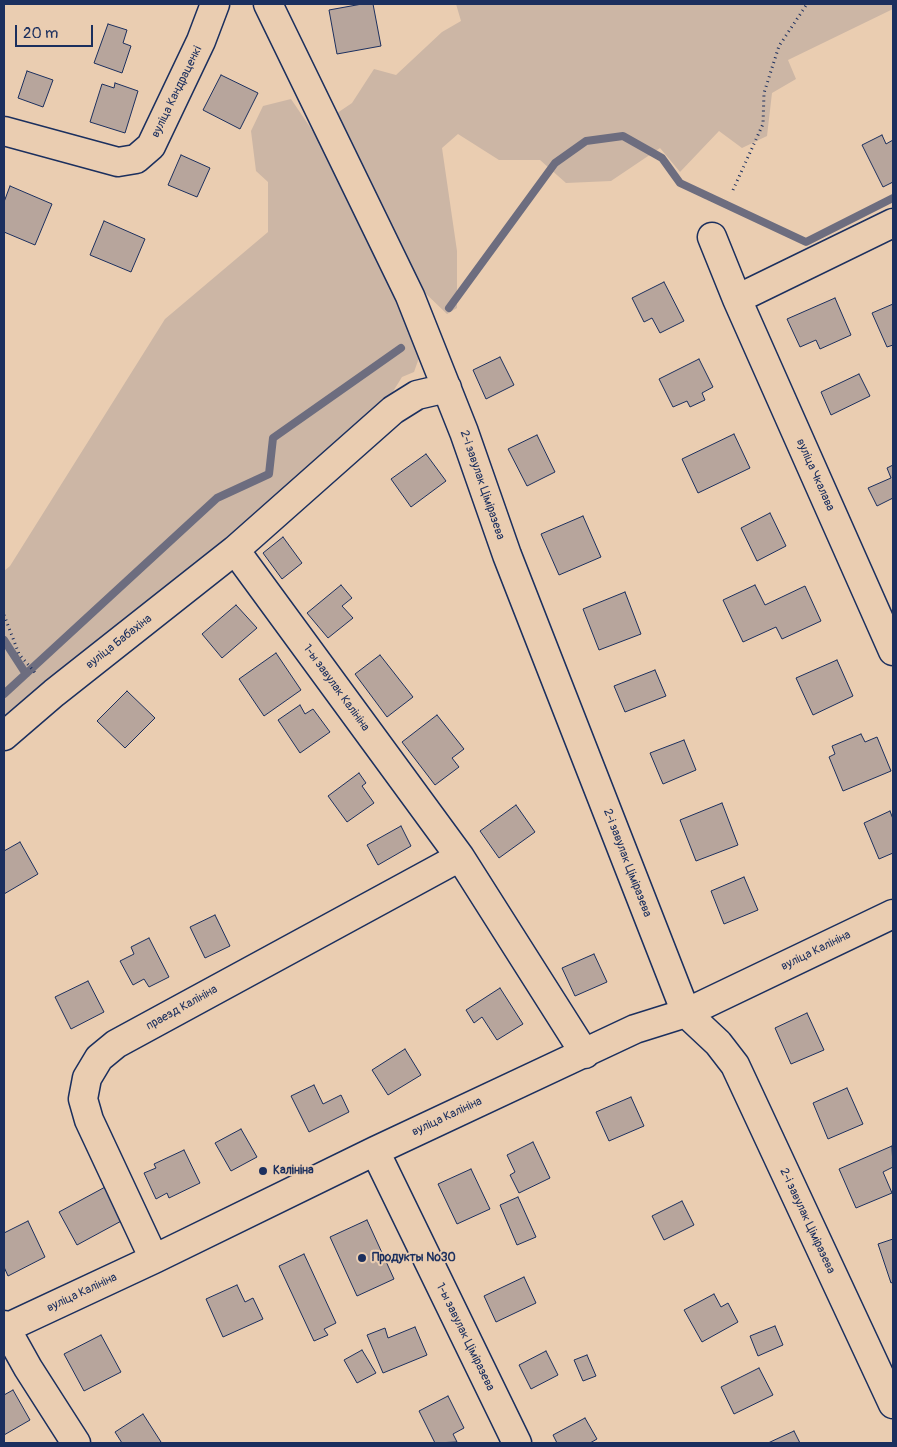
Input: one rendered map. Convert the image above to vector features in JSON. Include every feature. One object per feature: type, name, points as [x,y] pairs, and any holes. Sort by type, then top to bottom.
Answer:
[{"type":"street","name":"вуліца Кандраценкі","points":[[4,131],[118,162],[136,160],[151,146],[201,41],[215,4]]},
{"type":"street","name":"2-і завулак Ціміразева","points":[[268,4],[410,296],[448,388],[510,564],[686,1014],[718,1043],[735,1065],[893,1404]]},
{"type":"street","points":[[737,298],[893,223]]},
{"type":"street","name":"вуліца Чкалава","points":[[712,237],[737,298],[893,651]]},
{"type":"street","points":[[235,550],[393,410],[417,395],[448,388]]},
{"type":"street","name":"вуліца Бабахіна","points":[[4,736],[235,550]]},
{"type":"street","name":"1-ы завулак Калініна","points":[[235,550],[460,857],[585,1054]]},
{"type":"street","name":"праезд Калініна","points":[[154,1258],[89,1120],[84,1099],[87,1078],[99,1058],[116,1044],[460,857]]},
{"type":"street","name":"вуліца Калініна","points":[[4,1328],[154,1258],[374,1151],[635,1029],[686,1014],[893,914]]},
{"type":"street","name":"1-ы завулак Ціміразева","points":[[374,1151],[517,1443]]},
{"type":"street","points":[[4,1328],[76,1443]]},
{"type":"path","points":[[733,190],[763,124],[764,93],[779,46],[807,4]]},
{"type":"path","points":[[4,615],[19,654]]},
{"type":"shaded area","points":[[456,4],[893,4],[893,9],[788,60],[796,79],[772,93],[767,136],[742,148],[719,131],[680,172],[660,148],[611,181],[566,183],[540,160],[499,160],[458,134],[442,148],[457,251],[457,308],[447,314],[422,290],[386,215],[363,225],[396,293],[420,355],[414,372],[402,377],[389,398],[228,541],[4,725],[4,571],[10,566],[165,319],[268,232],[268,182],[256,171],[251,131],[263,106],[291,99],[312,130],[352,103],[374,69],[396,75],[442,32],[461,21]]},
{"type":"building","points":[[373,4],[381,46],[337,54],[329,10]]},
{"type":"building","points":[[108,24],[127,30],[123,43],[131,46],[122,73],[94,63]]},
{"type":"building","points":[[27,71],[53,80],[43,107],[18,98]]},
{"type":"building","points":[[221,75],[258,93],[240,129],[203,110]]},
{"type":"building","points":[[115,83],[138,91],[125,133],[90,122],[102,84],[114,88]]},
{"type":"building","points":[[882,135],[886,144],[893,140],[893,182],[883,187],[862,145]]},
{"type":"building","points":[[181,155],[210,168],[197,197],[168,185]]},
{"type":"building","points":[[10,186],[52,204],[35,245],[4,232],[4,202]]},
{"type":"building","points":[[104,221],[145,239],[131,272],[90,255]]},
{"type":"building","points":[[664,282],[684,321],[660,333],[652,318],[644,322],[632,298]]},
{"type":"building","points":[[835,298],[851,335],[820,349],[816,340],[800,347],[787,319]]},
{"type":"building","points":[[893,304],[893,345],[887,347],[872,313]]},
{"type":"building","points":[[500,357],[514,385],[486,399],[473,370]]},
{"type":"building","points":[[699,359],[713,387],[702,393],[705,400],[690,407],[687,401],[673,407],[659,379]]},
{"type":"building","points":[[859,374],[870,396],[831,415],[821,392]]},
{"type":"building","points":[[734,434],[750,468],[698,493],[682,459]]},
{"type":"building","points":[[537,435],[555,472],[527,486],[508,449]]},
{"type":"building","points":[[426,454],[446,481],[411,507],[391,479]]},
{"type":"building","points":[[893,465],[893,498],[877,506],[868,488],[891,478],[887,468]]},
{"type":"building","points":[[770,513],[786,546],[757,561],[741,528]]},
{"type":"building","points":[[583,516],[601,557],[559,575],[541,534]]},
{"type":"building","points":[[283,537],[302,563],[282,579],[263,553]]},
{"type":"building","points":[[341,585],[352,598],[342,606],[353,618],[328,638],[307,613]]},
{"type":"building","points":[[755,585],[765,605],[805,586],[821,621],[782,639],[776,627],[743,642],[723,600]]},
{"type":"building","points":[[625,592],[641,634],[599,650],[583,609]]},
{"type":"building","points":[[236,605],[257,628],[222,658],[202,634]]},
{"type":"building","points":[[276,653],[301,690],[264,716],[239,679]]},
{"type":"building","points":[[380,655],[413,697],[387,717],[355,674]]},
{"type":"building","points":[[837,660],[853,696],[813,715],[796,678]]},
{"type":"building","points":[[655,670],[666,696],[625,712],[614,686]]},
{"type":"building","points":[[127,691],[155,718],[125,748],[97,721]]},
{"type":"building","points":[[300,705],[305,714],[313,709],[330,732],[300,753],[278,720]]},
{"type":"building","points":[[437,715],[464,749],[452,758],[459,767],[435,785],[402,742]]},
{"type":"building","points":[[861,734],[865,742],[877,737],[891,771],[843,791],[829,757],[835,754],[832,746]]},
{"type":"building","points":[[684,740],[696,770],[663,784],[650,753]]},
{"type":"building","points":[[359,773],[366,783],[362,786],[374,803],[347,822],[328,796]]},
{"type":"building","points":[[722,803],[738,845],[696,861],[680,820]]},
{"type":"building","points":[[516,805],[535,832],[499,858],[480,831]]},
{"type":"building","points":[[890,811],[893,819],[893,853],[879,859],[864,823]]},
{"type":"building","points":[[401,826],[411,846],[378,865],[367,845]]},
{"type":"building","points":[[20,842],[38,874],[4,894],[4,851]]},
{"type":"building","points":[[744,877],[758,910],[724,924],[711,891]]},
{"type":"building","points":[[215,915],[230,946],[205,958],[190,927]]},
{"type":"building","points":[[149,938],[169,977],[149,987],[144,979],[133,985],[120,961],[134,954],[131,947]]},
{"type":"building","points":[[594,954],[607,982],[575,996],[562,968]]},
{"type":"building","points":[[88,981],[104,1012],[71,1029],[55,997]]},
{"type":"building","points":[[500,988],[523,1024],[497,1040],[482,1017],[474,1023],[466,1010]]},
{"type":"building","points":[[807,1013],[824,1050],[791,1064],[775,1028]]},
{"type":"building","points":[[405,1049],[421,1075],[388,1095],[372,1070]]},
{"type":"building","points":[[314,1085],[323,1104],[341,1095],[349,1112],[309,1132],[291,1096]]},
{"type":"building","points":[[847,1088],[863,1124],[828,1139],[813,1103]]},
{"type":"building","points":[[631,1097],[644,1126],[609,1141],[596,1112]]},
{"type":"building","points":[[241,1129],[257,1157],[231,1171],[215,1143]]},
{"type":"building","points":[[533,1142],[550,1178],[519,1193],[510,1175],[515,1172],[507,1155]]},
{"type":"building","points":[[892,1146],[893,1167],[883,1172],[892,1193],[856,1208],[839,1169]]},
{"type":"building","points":[[184,1150],[200,1183],[169,1198],[167,1193],[156,1199],[144,1173],[156,1168],[154,1164]]},
{"type":"building","points":[[471,1169],[490,1209],[457,1224],[438,1184]]},
{"type":"building","points":[[107,1186],[125,1219],[77,1245],[59,1212]]},
{"type":"building","points":[[518,1197],[536,1237],[517,1245],[500,1205]]},
{"type":"building","points":[[682,1201],[694,1225],[664,1240],[652,1216]]},
{"type":"building","name":"Продукты №30","points":[[367,1220],[394,1279],[357,1296],[330,1237]]},
{"type":"building","points":[[28,1221],[45,1257],[8,1276],[4,1267],[4,1233]]},
{"type":"building","points":[[893,1239],[893,1282],[891,1283],[878,1244]]},
{"type":"building","points":[[304,1254],[336,1323],[324,1329],[328,1335],[314,1341],[279,1266]]},
{"type":"building","points":[[524,1277],[536,1303],[496,1322],[484,1296]]},
{"type":"building","points":[[237,1285],[245,1302],[253,1298],[263,1319],[223,1337],[206,1299]]},
{"type":"building","points":[[714,1294],[721,1307],[728,1303],[738,1322],[702,1342],[684,1310]]},
{"type":"building","points":[[775,1326],[783,1345],[758,1356],[750,1336]]},
{"type":"building","points":[[415,1327],[427,1355],[383,1373],[367,1335],[385,1328],[388,1338]]},
{"type":"building","points":[[101,1335],[121,1372],[84,1391],[64,1354]]},
{"type":"building","points":[[362,1350],[376,1373],[357,1383],[344,1360]]},
{"type":"building","points":[[546,1351],[558,1375],[531,1389],[519,1365]]},
{"type":"building","points":[[587,1355],[596,1376],[583,1381],[574,1360]]},
{"type":"building","points":[[759,1368],[773,1395],[734,1414],[721,1387]]},
{"type":"building","points":[[13,1390],[30,1420],[4,1435],[4,1395]]},
{"type":"building","points":[[448,1396],[464,1428],[453,1434],[457,1442],[435,1443],[419,1411]]},
{"type":"building","points":[[143,1414],[161,1442],[122,1443],[115,1432]]},
{"type":"building","points":[[585,1418],[597,1439],[590,1443],[557,1443],[553,1435]]},
{"type":"building","points":[[794,1431],[800,1443],[768,1443]]},
{"type":"waterway","points":[[449,308],[555,163],[586,141],[623,136],[662,158],[680,183],[806,242],[893,198]]},
{"type":"waterway","points":[[4,694],[217,498],[269,474],[273,438],[401,348]]},
{"type":"waterway","points":[[4,640],[26,674]]},
{"type":"place","name":"Калініна","points":[[263,1171]]},
{"type":"place","name":"Продукты №30","points":[[362,1258]]}]
